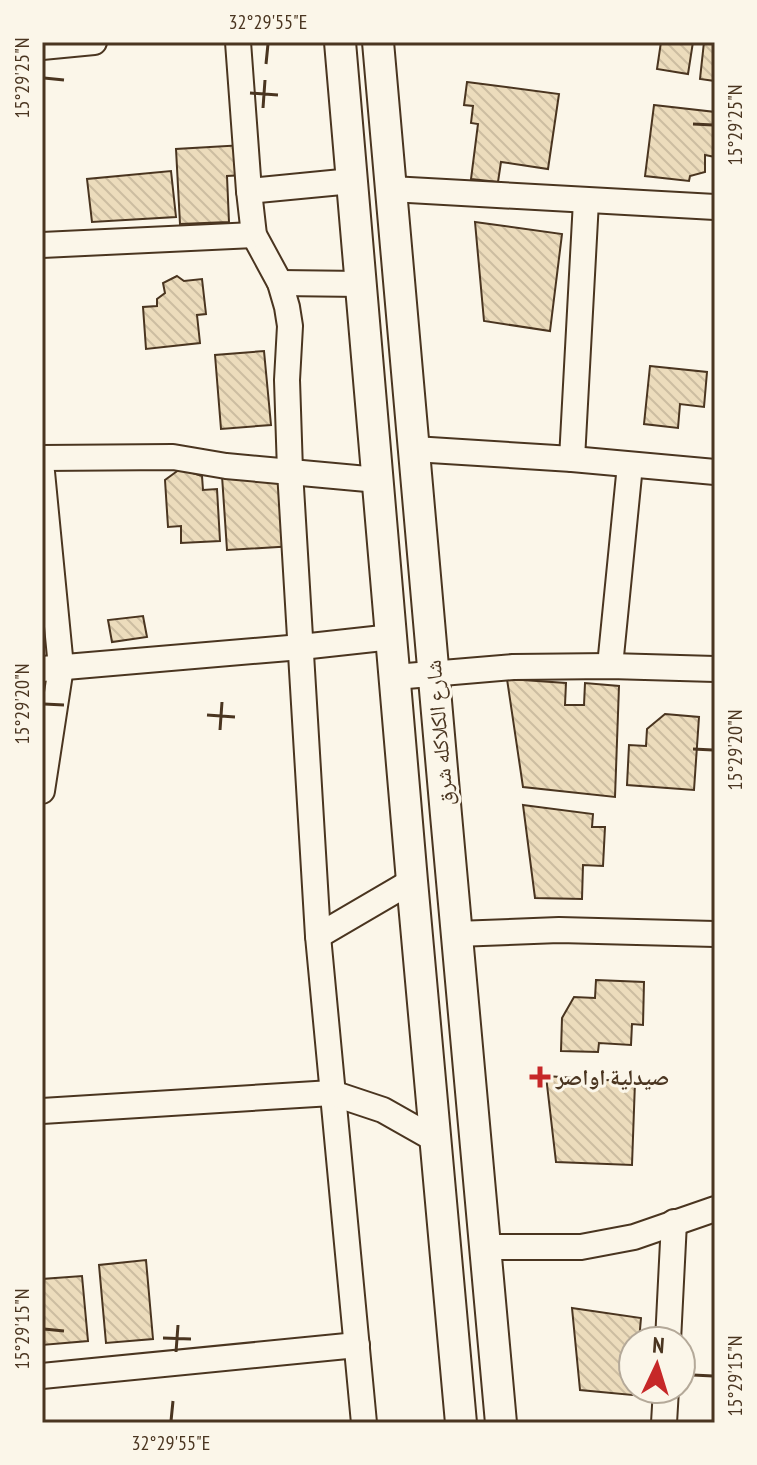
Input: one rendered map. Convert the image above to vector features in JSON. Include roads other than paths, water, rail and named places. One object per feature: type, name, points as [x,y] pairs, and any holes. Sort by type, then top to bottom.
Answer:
[{"type":"street","points":[[42,47],[94,42]]},
{"type":"street","points":[[238,42],[254,235],[280,283],[290,326],[287,380],[290,471],[318,936],[364,1423]]},
{"type":"street","name":"شارع الكلاكله شرق","points":[[340,42],[461,1423]]},
{"type":"street","name":"شارع الكلاكله شرق","points":[[378,42],[501,1423]]},
{"type":"street","points":[[249,191],[352,181]]},
{"type":"street","points":[[391,189],[715,207]]},
{"type":"street","points":[[572,459],[586,201]]},
{"type":"street","points":[[42,245],[254,235]]},
{"type":"street","points":[[280,283],[361,284]]},
{"type":"street","points":[[414,449],[715,472]]},
{"type":"street","points":[[42,458],[173,457],[226,466],[378,480]]},
{"type":"street","points":[[610,666],[630,465]]},
{"type":"street","points":[[42,472],[52,668],[42,791]]},
{"type":"street","points":[[52,668],[392,637]]},
{"type":"street","points":[[395,677],[513,667],[715,669]]},
{"type":"street","points":[[318,936],[412,881]]},
{"type":"street","points":[[456,934],[559,930],[715,934]]},
{"type":"street","points":[[42,1111],[332,1093],[383,1110],[436,1140]]},
{"type":"street","points":[[486,1247],[581,1247],[634,1237],[715,1209]]},
{"type":"street","points":[[669,1325],[674,1222]]},
{"type":"street","points":[[42,1376],[357,1345]]},
{"type":"place","name":"صيدلية اواصر","points":[[540,1077]]}]
